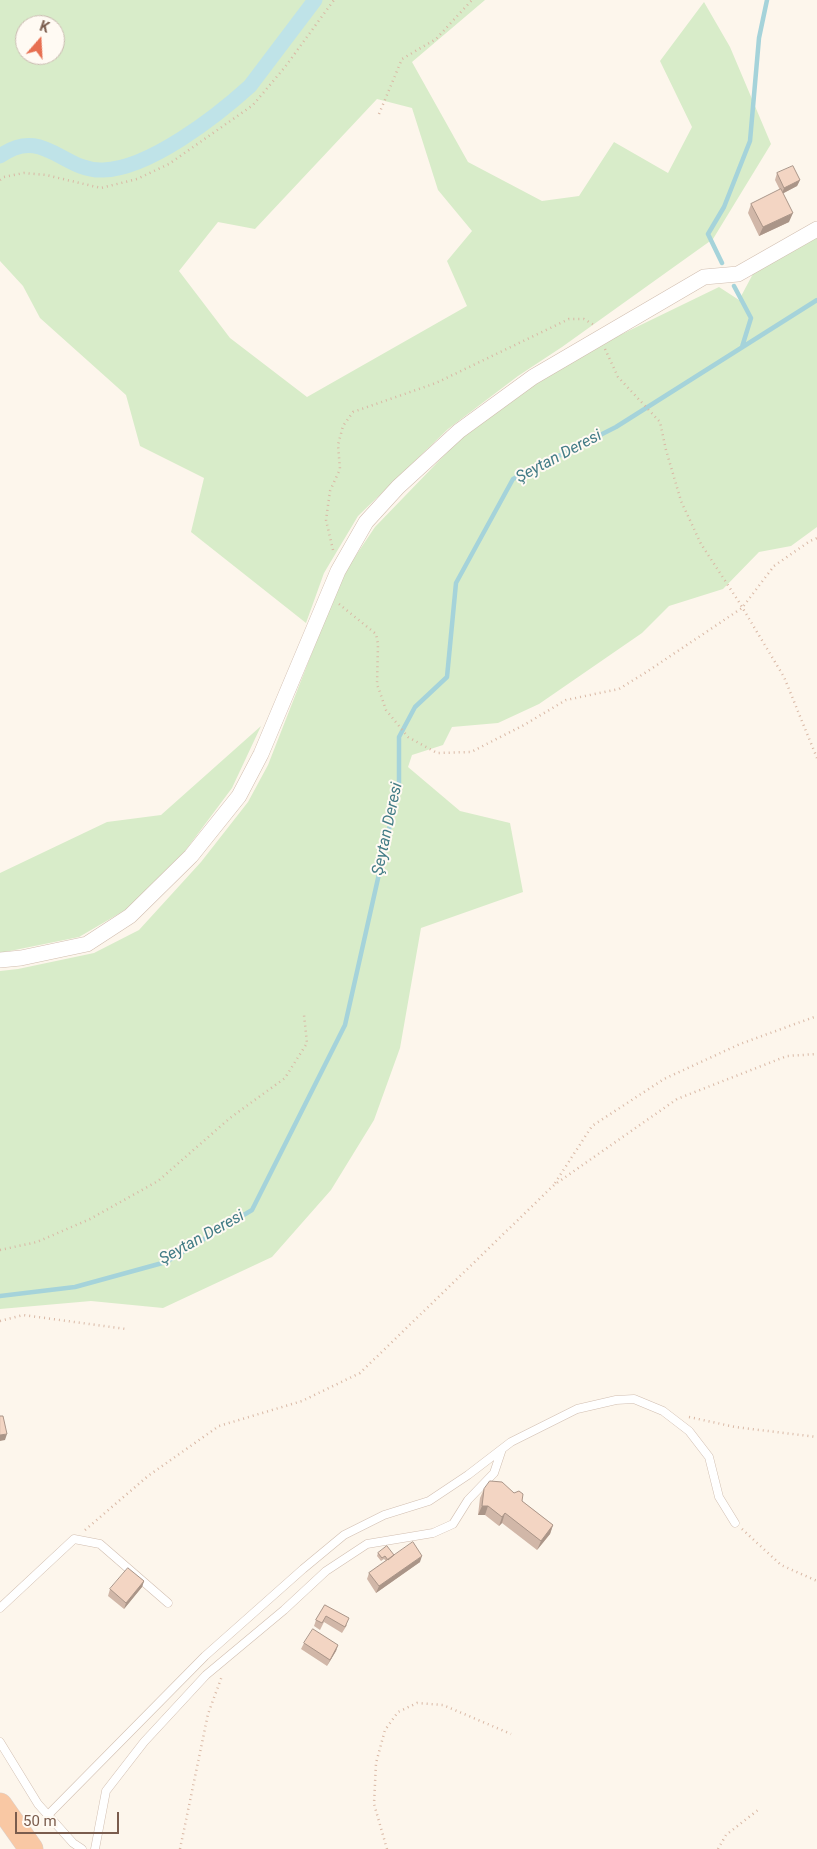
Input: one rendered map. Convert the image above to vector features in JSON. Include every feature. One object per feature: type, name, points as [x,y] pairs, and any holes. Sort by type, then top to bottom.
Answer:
[{"type":"highway","points":[[0,1805],[31,1849]]},
{"type":"street","points":[[0,960],[21,958],[88,944],[130,916],[191,856],[239,796],[261,754],[338,571],[366,522],[398,487],[459,431],[533,377],[704,277],[738,274],[817,229]]},
{"type":"lane","points":[[48,1815],[205,1656],[303,1568],[344,1535],[384,1515],[429,1501],[468,1475],[510,1442],[577,1409],[634,1398],[663,1410],[688,1431],[709,1457],[719,1497],[735,1523]]},
{"type":"lane","points":[[95,1849],[106,1791],[144,1742],[206,1675],[284,1610],[326,1571],[367,1544],[433,1533],[453,1524],[468,1500],[494,1473],[503,1448]]},
{"type":"lane","points":[[0,1608],[74,1539],[100,1544],[168,1603]]},
{"type":"lane","points":[[0,1742],[38,1804],[73,1843],[82,1849]]},
{"type":"path","points":[[0,180],[4,177],[24,173],[46,175],[101,188],[137,180],[169,164],[253,105],[286,67],[334,0]]},
{"type":"path","points":[[379,114],[402,59],[436,39],[472,0]]},
{"type":"path","points":[[338,571],[326,520],[330,491],[340,469],[338,445],[343,426],[353,412],[436,383],[569,319],[584,319],[597,327],[618,377],[660,422],[681,501],[701,544],[784,677],[817,758]]},
{"type":"path","points":[[328,596],[376,634],[378,644],[377,684],[386,710],[408,737],[437,753],[471,752],[524,725],[566,700],[619,689],[742,608],[774,566],[810,540],[817,538]]},
{"type":"path","points":[[0,1250],[37,1242],[90,1219],[158,1181],[230,1118],[285,1078],[307,1044],[304,1015]]},
{"type":"path","points":[[554,1185],[592,1126],[664,1079],[740,1044],[817,1016]]},
{"type":"path","points":[[74,1539],[148,1476],[218,1426],[302,1401],[360,1373],[554,1185],[677,1099],[787,1056],[817,1054]]},
{"type":"path","points":[[0,1321],[23,1315],[126,1328]]},
{"type":"path","points":[[663,1410],[735,1427],[817,1437]]},
{"type":"path","points":[[735,1523],[781,1565],[817,1581]]},
{"type":"path","points":[[180,1849],[208,1714],[230,1656]]},
{"type":"path","points":[[387,1849],[374,1804],[376,1763],[385,1730],[398,1712],[417,1703],[444,1706],[512,1734]]},
{"type":"path","points":[[718,1849],[726,1835],[758,1810]]},
{"type":"green space","points":[[0,0],[485,0],[412,62],[468,162],[542,201],[579,196],[614,142],[668,173],[692,127],[660,61],[704,2],[730,47],[771,144],[713,239],[562,347],[518,376],[448,429],[358,516],[324,573],[306,623],[191,532],[204,478],[140,446],[126,395],[40,318],[23,286],[0,261]],"holes":[[[377,99],[412,108],[438,190],[472,231],[447,261],[467,306],[307,397],[230,338],[179,271],[218,222],[255,229]]]},
{"type":"green space","points":[[817,237],[817,527],[791,546],[759,552],[723,589],[669,606],[642,633],[539,704],[498,723],[452,727],[443,745],[412,755],[408,767],[460,811],[510,823],[523,892],[421,928],[400,1048],[374,1120],[331,1190],[272,1257],[163,1308],[91,1301],[0,1309],[0,971],[94,953],[139,930],[201,862],[248,802],[268,765],[342,576],[375,527],[461,438],[535,383],[618,336],[719,287],[739,300],[754,272]]},
{"type":"green space","points":[[261,726],[232,788],[185,851],[127,909],[79,937],[0,953],[0,873],[107,822],[161,815]]},
{"type":"building","points":[[793,166],[800,180],[784,188],[777,173]]},
{"type":"building","points":[[781,189],[793,213],[763,227],[751,204]]},
{"type":"building","points":[[0,1416],[3,1416],[7,1434],[0,1435]]},
{"type":"building","points":[[490,1481],[502,1482],[514,1493],[519,1491],[523,1494],[522,1501],[553,1525],[541,1541],[505,1513],[502,1517],[488,1506],[482,1506],[484,1489]]},
{"type":"building","points":[[413,1542],[422,1556],[379,1586],[369,1573]]},
{"type":"building","points":[[387,1546],[394,1555],[388,1560],[385,1556],[382,1558],[378,1553]]},
{"type":"building","points":[[128,1568],[144,1581],[126,1603],[110,1589]]},
{"type":"building","points":[[325,1605],[349,1618],[345,1627],[326,1616],[322,1623],[316,1620]]},
{"type":"building","points":[[313,1629],[338,1645],[330,1660],[304,1643]]},
{"type":"waterway","points":[[0,156],[15,148],[29,145],[41,147],[89,169],[103,170],[141,161],[181,139],[220,112],[250,86],[315,0]]},
{"type":"waterway","points":[[722,263],[708,234],[724,207],[750,141],[759,38],[767,0]]},
{"type":"waterway","points":[[734,286],[751,318],[742,347]]},
{"type":"waterway","name":"Şeytan Deresi","points":[[0,1296],[75,1287],[166,1262],[252,1210],[345,1025],[399,785],[399,737],[415,707],[447,677],[456,583],[513,479],[616,427],[817,300]]}]
